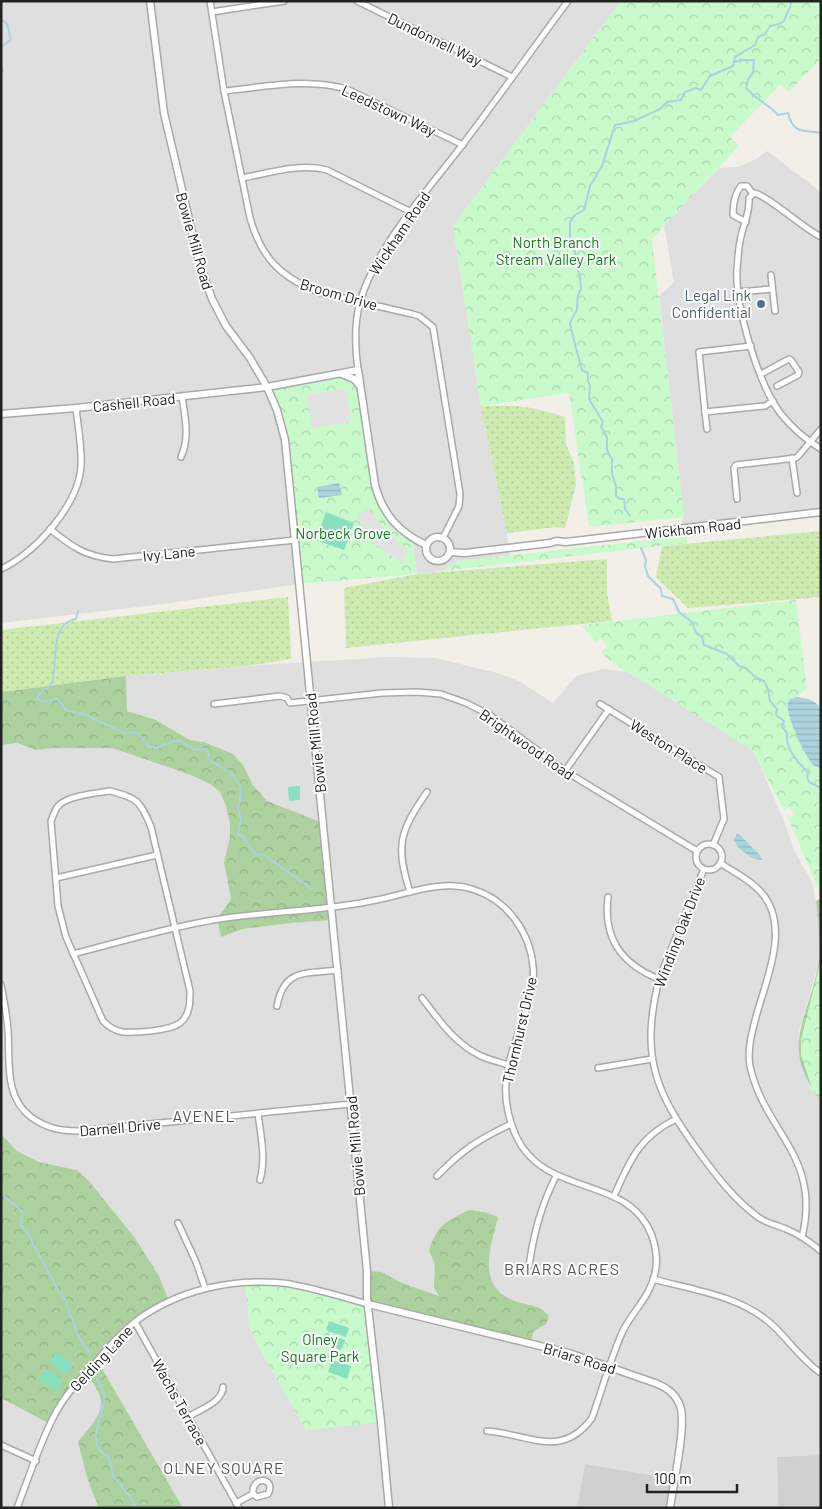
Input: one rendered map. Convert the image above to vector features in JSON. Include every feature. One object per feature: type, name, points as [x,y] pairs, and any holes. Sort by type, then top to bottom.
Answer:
[{"type":"street","name":"Bowie Mill Road","points":[[150,1],[164,113],[198,262],[212,300],[226,326],[250,358],[267,387],[277,410],[285,440],[352,1104],[367,1271],[368,1304],[389,1508]]},
{"type":"street","name":"Broom Drive","points":[[210,1],[224,92],[254,235],[261,248],[271,262],[293,281],[304,287],[419,316],[434,327],[460,494],[459,506],[443,538]]},
{"type":"street","points":[[212,12],[284,1]]},
{"type":"street","name":"Dundonnell Way","points":[[357,1],[512,77]]},
{"type":"street","name":"Wickham Road","points":[[426,545],[412,538],[398,526],[385,512],[378,499],[358,370],[356,326],[360,302],[374,267],[411,212],[568,1]]},
{"type":"street","name":"Leedstown Way","points":[[224,92],[322,83],[349,90],[463,144]]},
{"type":"street","points":[[242,178],[300,168],[318,168],[327,170],[411,212]]},
{"type":"street","points":[[746,222],[733,215],[735,199],[738,188],[741,186],[746,186],[753,194]]},
{"type":"street","points":[[821,238],[800,225],[759,194],[753,194],[749,198],[750,210],[739,243],[737,271],[740,307],[766,389],[790,424],[802,436],[821,449]]},
{"type":"street","points":[[772,274],[775,311]]},
{"type":"street","points":[[738,292],[772,289]]},
{"type":"street","points":[[707,429],[699,352],[751,346]]},
{"type":"street","points":[[761,374],[789,359],[791,360],[799,372],[798,375],[777,386]]},
{"type":"street","name":"Cashell Road","points":[[1,414],[76,408],[267,387],[358,370]]},
{"type":"street","points":[[341,373],[354,378],[360,386]]},
{"type":"street","points":[[181,456],[186,446],[182,397]]},
{"type":"street","points":[[705,412],[765,406],[773,401]]},
{"type":"street","points":[[1,568],[22,556],[50,529],[72,499],[81,466],[76,408]]},
{"type":"street","points":[[737,499],[734,468],[736,465],[792,458],[800,454],[821,429]]},
{"type":"street","points":[[792,458],[796,493]]},
{"type":"street","name":"Wickham Road","points":[[450,552],[465,553],[550,543],[554,546],[566,542],[821,512]]},
{"type":"street","name":"Ivy Lane","points":[[50,529],[71,546],[84,553],[114,559],[295,540]]},
{"type":"street","points":[[433,537],[443,538],[450,545],[450,552],[445,559],[434,561],[428,556],[425,549],[426,545],[433,537]]},
{"type":"street","name":"Brightwood Road","points":[[214,704],[280,696],[283,696],[290,702],[382,693],[417,692],[441,694],[466,703],[490,715],[564,771],[698,851]]},
{"type":"street","name":"Weston Place","points":[[600,704],[719,777],[724,818],[713,845]]},
{"type":"street","points":[[564,771],[609,709]]},
{"type":"street","points":[[110,791],[135,798],[142,806],[151,827],[157,855],[190,991],[190,1005],[180,1023],[170,1028],[122,1032],[109,1027],[103,1020],[66,937],[58,906],[51,821],[59,805],[76,798],[110,791]]},
{"type":"street","points":[[410,892],[401,857],[402,840],[412,814],[427,792]]},
{"type":"street","points":[[713,845],[721,852],[722,858],[714,869],[704,869],[697,862],[696,856],[703,846],[713,845]]},
{"type":"street","points":[[56,878],[157,855]]},
{"type":"street","points":[[720,863],[759,890],[767,899],[773,912],[776,926],[775,943],[755,1020],[749,1061],[756,1088],[791,1138]]},
{"type":"street","name":"Winding Oak Drive","points":[[704,869],[659,979],[651,1014],[650,1032],[652,1060],[656,1075],[664,1098],[676,1119],[734,1197],[759,1218],[802,1236],[821,1252]]},
{"type":"street","name":"Thornhurst Drive","points":[[73,954],[174,928],[214,920],[332,907],[372,901],[432,887],[453,885],[475,890],[500,903],[511,915],[522,929],[530,948],[533,968],[530,999],[508,1065],[504,1096],[511,1124],[518,1140],[527,1153],[541,1167],[556,1176],[614,1196],[636,1212],[650,1232],[656,1256],[653,1280],[645,1298],[622,1332],[592,1418],[584,1429],[561,1442],[549,1442],[487,1431]]},
{"type":"street","points":[[608,897],[606,914],[609,928],[623,956],[637,969],[659,979]]},
{"type":"street","points":[[277,1006],[280,991],[286,981],[298,975],[338,970]]},
{"type":"street","name":"Darnell Drive","points":[[1,985],[8,1029],[9,1068],[12,1091],[21,1108],[47,1127],[78,1131],[352,1104]]},
{"type":"street","points":[[422,998],[460,1043],[482,1056],[508,1065]]},
{"type":"street","points":[[598,1068],[652,1060]]},
{"type":"street","points":[[258,1114],[263,1153],[263,1171],[260,1180]]},
{"type":"street","points":[[614,1196],[636,1151],[660,1127],[676,1119]]},
{"type":"street","points":[[438,1176],[470,1145],[511,1124]]},
{"type":"street","points":[[529,1266],[537,1220],[556,1176]]},
{"type":"street","points":[[802,1236],[809,1223],[812,1203]]},
{"type":"street","points":[[178,1223],[196,1262],[205,1288]]},
{"type":"street","points":[[653,1280],[728,1299],[750,1308],[771,1323],[805,1360],[821,1373]]},
{"type":"street","name":"Gelding Lane","points":[[17,1508],[54,1416],[66,1396],[114,1340],[135,1322],[169,1301],[205,1288],[244,1282],[284,1284],[368,1304]]},
{"type":"street","name":"Briars Road","points":[[368,1304],[546,1346],[610,1366],[660,1385],[672,1394],[681,1408],[682,1426],[670,1508]]},
{"type":"street","name":"Wachs Terrace","points":[[135,1322],[237,1505]]},
{"type":"street","points":[[188,1417],[219,1398],[223,1392],[223,1387]]},
{"type":"street","points":[[1,1445],[36,1461]]},
{"type":"street","points":[[237,1505],[253,1494]]},
{"type":"shaded area","points":[[1,1],[621,1],[453,226],[481,406],[510,556],[459,561],[442,571],[417,574],[412,538],[281,422],[299,584],[163,604],[1,623]]},
{"type":"shaded area","points":[[767,151],[821,192],[821,513],[678,529],[684,517],[659,296],[674,282],[664,226],[719,168],[738,167],[756,159]]},
{"type":"shaded area","points":[[346,389],[351,422],[312,428],[307,395]]},
{"type":"shaded area","points":[[369,509],[385,530],[408,550],[401,563],[375,544],[367,534],[357,516]]},
{"type":"shaded area","points":[[387,657],[436,658],[501,674],[519,681],[553,703],[576,676],[603,669],[628,672],[744,740],[756,756],[795,852],[812,882],[820,938],[818,965],[799,1031],[802,1067],[811,1089],[821,1101],[821,1455],[777,1457],[778,1508],[670,1508],[674,1479],[585,1464],[577,1508],[183,1508],[97,1360],[159,1276],[135,1238],[89,1181],[77,1170],[39,1162],[17,1151],[1,1134],[1,745],[17,743],[36,750],[53,748],[112,748],[191,775],[210,784],[220,792],[230,823],[230,837],[224,862],[231,899],[217,919],[221,937],[243,929],[333,920],[323,824],[267,801],[253,785],[243,765],[204,742],[190,740],[156,720],[127,711],[126,676]],"holes":[[[244,1283],[306,1430],[256,1342],[249,1326]]]},
{"type":"shaded area","points":[[86,1373],[100,1396],[101,1404],[98,1416],[87,1430],[88,1481],[99,1508],[17,1508],[55,1416]]},
{"type":"shaded area","points":[[1,1398],[50,1424],[17,1508],[1,1508]]},
{"type":"shaded area","points":[[821,1455],[821,1508],[778,1508],[777,1457]]},
{"type":"shaded area","points":[[585,1464],[674,1479],[670,1508],[577,1508]]},
{"type":"green space","name":"North Branch Stream Valley Park","points":[[621,1],[821,1],[821,58],[789,92],[780,85],[730,137],[739,146],[652,239],[684,517],[589,527],[569,393],[481,406],[453,226]]},
{"type":"green space","name":"Norbeck Grove","points":[[358,370],[375,485],[385,512],[412,538],[417,574],[299,584],[285,440],[267,387]]},
{"type":"green space","points":[[481,406],[519,406],[565,417],[566,444],[574,463],[576,484],[565,528],[556,527],[507,533]]},
{"type":"green space","points":[[326,512],[354,523],[344,550],[316,540]]},
{"type":"green space","points":[[821,531],[821,597],[688,608],[656,577],[662,546]]},
{"type":"green space","points":[[687,536],[687,543],[442,571],[459,561]]},
{"type":"green space","points":[[607,559],[607,592],[612,621],[346,648],[344,588],[417,574]]},
{"type":"green space","points":[[288,597],[291,659],[247,666],[126,676],[1,692],[1,630]]},
{"type":"green space","points":[[796,600],[807,689],[794,698],[789,710],[811,764],[821,769],[821,895],[788,818],[794,814],[790,807],[784,810],[752,750],[608,660],[601,652],[607,647],[601,638],[595,642],[582,625]]},
{"type":"green space","points":[[126,676],[127,711],[156,720],[190,740],[204,742],[233,754],[243,765],[253,785],[267,801],[323,823],[333,920],[243,929],[221,937],[217,919],[231,899],[224,862],[230,837],[230,823],[220,792],[210,784],[191,775],[112,748],[53,748],[36,750],[17,743],[1,745],[1,692]]},
{"type":"green space","points":[[300,786],[300,800],[289,801],[288,787]]},
{"type":"green space","points":[[821,898],[821,1101],[808,1082],[801,1064],[799,1049],[803,1019],[818,966],[820,942],[816,901]]},
{"type":"green space","points":[[821,959],[821,1100],[812,1088],[801,1055],[801,1040]]},
{"type":"green space","points":[[1,1134],[17,1151],[39,1162],[77,1170],[89,1181],[135,1238],[159,1276],[169,1301],[135,1322],[97,1360],[183,1508],[99,1508],[88,1481],[78,1442],[98,1415],[101,1403],[98,1391],[86,1373],[50,1424],[1,1398]]},
{"type":"green space","points":[[469,1210],[484,1212],[498,1217],[489,1255],[491,1278],[496,1288],[504,1296],[539,1308],[549,1316],[546,1324],[534,1331],[530,1343],[368,1304],[367,1271],[382,1272],[402,1283],[439,1296],[434,1287],[435,1265],[429,1250],[432,1241],[443,1225]]},
{"type":"green space","name":"Olney Square Park","points":[[244,1282],[284,1284],[368,1304],[381,1422],[306,1430],[256,1342],[249,1326]]},
{"type":"green space","points":[[329,1321],[349,1328],[346,1337],[326,1330]]},
{"type":"green space","points":[[325,1333],[345,1340],[341,1350],[321,1342]]},
{"type":"green space","points":[[56,1352],[74,1364],[66,1375],[49,1362]]},
{"type":"green space","points":[[332,1360],[351,1366],[347,1379],[328,1372]]},
{"type":"green space","points":[[46,1369],[63,1380],[56,1391],[38,1379]]},
{"type":"water","points":[[339,483],[342,495],[319,498],[317,487]]},
{"type":"water","points":[[798,697],[811,700],[821,709],[821,768],[816,767],[810,761],[796,735],[789,715],[788,702]]},
{"type":"water","points":[[737,834],[760,855],[762,860],[750,856],[738,847],[734,840]]},
{"type":"waterway","points":[[630,516],[625,509],[624,499],[616,496],[616,486],[612,474],[612,459],[607,450],[607,437],[601,427],[603,422],[589,399],[588,373],[582,370],[570,326],[576,313],[579,291],[581,289],[577,259],[570,236],[570,222],[575,215],[584,210],[590,186],[602,166],[615,125],[634,121],[660,109],[667,102],[681,100],[685,92],[696,88],[701,90],[710,76],[733,66],[735,57],[755,45],[758,37],[765,34],[770,26],[784,21],[791,1]]},
{"type":"waterway","points":[[1,19],[7,24],[11,40],[1,47]]},
{"type":"waterway","points":[[734,62],[754,60],[753,72],[746,88],[778,115],[788,113],[790,120],[796,128],[821,133]]},
{"type":"waterway","points":[[1,67],[3,70],[1,73]]},
{"type":"waterway","points":[[641,548],[646,560],[645,566],[648,576],[661,589],[662,596],[673,599],[679,612],[693,623],[695,631],[702,637],[704,645],[727,654],[739,666],[746,668],[755,677],[764,681],[768,689],[770,701],[777,709],[776,715],[784,721],[782,727],[787,733],[790,750],[808,773],[809,782],[821,788]]},
{"type":"waterway","points":[[78,611],[76,619],[67,622],[58,636],[52,682],[49,687],[40,693],[37,699],[43,701],[57,699],[67,711],[84,714],[125,733],[134,732],[148,746],[157,748],[180,740],[195,750],[205,749],[209,754],[208,759],[231,773],[240,785],[238,808],[241,819],[238,834],[244,837],[254,854],[264,855],[312,889]]},
{"type":"waterway","points":[[1,1194],[22,1211],[21,1225],[27,1232],[58,1290],[65,1299],[78,1336],[90,1354]]},
{"type":"waterway","points":[[97,1379],[104,1395],[97,1430],[97,1445],[101,1452],[109,1457],[113,1476],[132,1499],[135,1508]]},
{"type":"place","name":"Legal Link Confidential","points":[[761,304]]},
{"type":"district","name":"AVENEL","points":[[204,1115]]},
{"type":"district","name":"BRIARS ACRES","points":[[562,1268]]},
{"type":"district","name":"OLNEY SQUARE","points":[[224,1467]]}]
